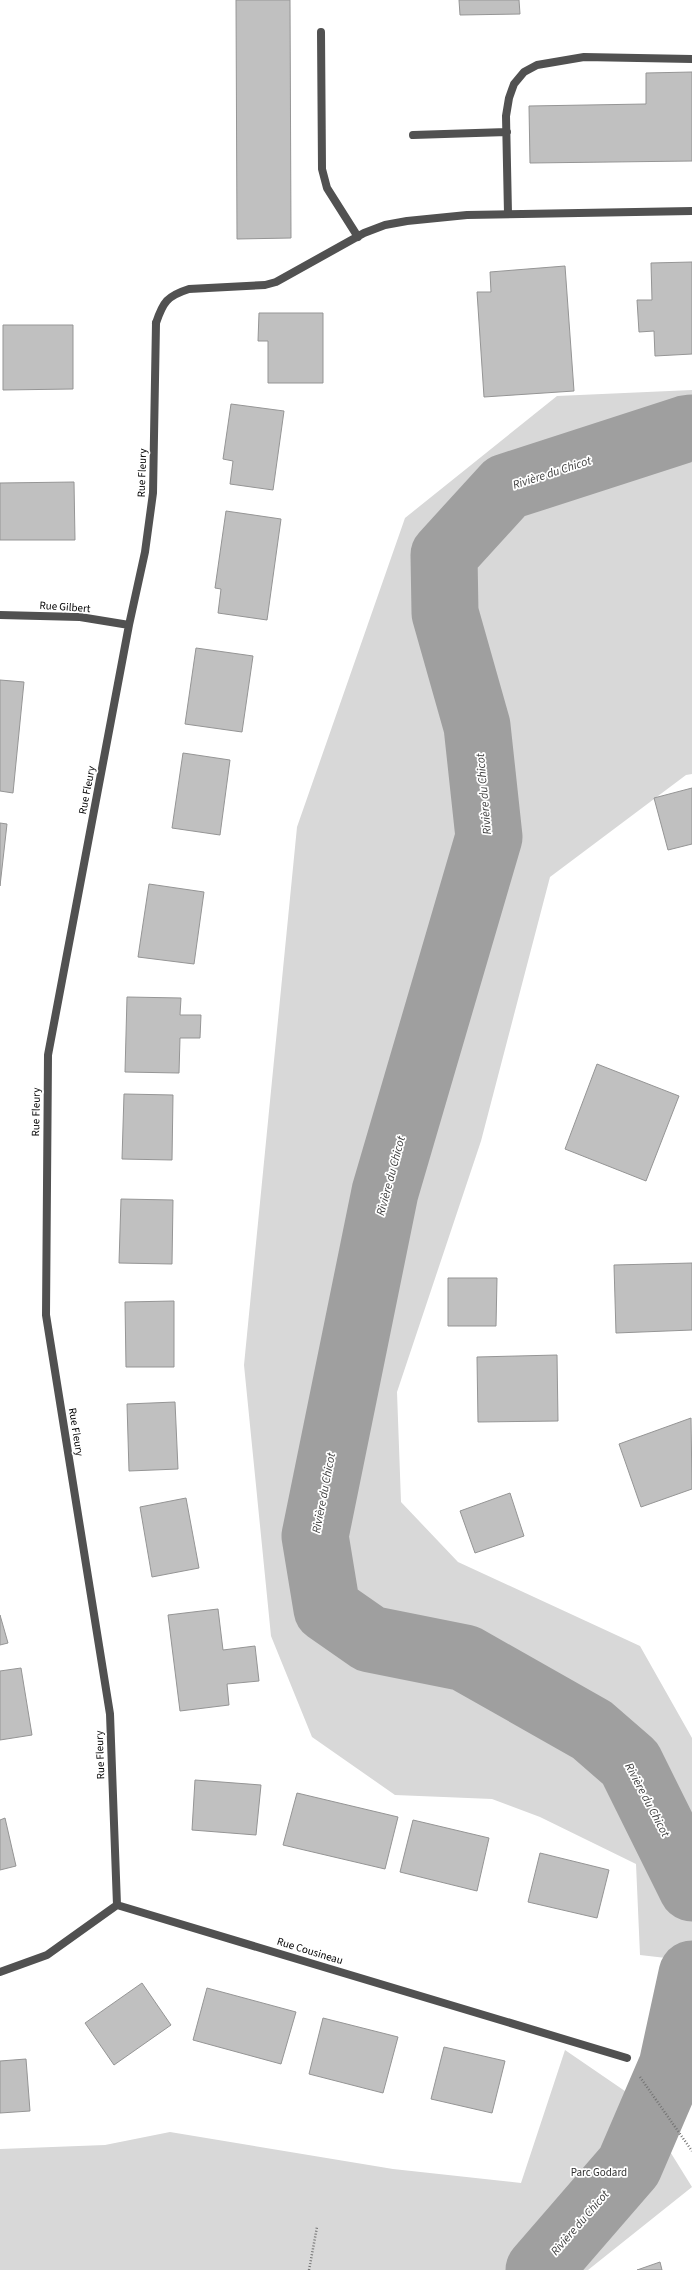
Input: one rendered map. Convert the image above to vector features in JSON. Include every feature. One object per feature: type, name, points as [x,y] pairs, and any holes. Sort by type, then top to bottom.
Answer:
[{"type":"street","points":[[321,32],[322,169],[327,188],[358,237],[385,225],[407,221],[467,215],[692,211]]},
{"type":"street","points":[[508,214],[507,132],[509,98],[514,84],[524,72],[536,65],[584,57],[692,60]]},
{"type":"street","points":[[413,135],[507,132]]},
{"type":"street","name":"Rue Fleury","points":[[117,1905],[110,1714],[46,1315],[48,1055],[129,625],[145,552],[153,493],[156,323],[162,307],[168,299],[189,289],[265,285],[276,282],[358,237]]},
{"type":"street","name":"Rue Gilbert","points":[[0,615],[80,618],[129,625]]},
{"type":"street","points":[[0,1972],[48,1956],[117,1905]]},
{"type":"street","name":"Rue Cousineau","points":[[117,1905],[627,2058]]},
{"type":"path","points":[[627,2058],[692,2151]]},
{"type":"path","points":[[309,2270],[317,2227]]},
{"type":"green space","points":[[692,390],[692,774],[686,775],[550,877],[481,1141],[397,1392],[401,1502],[458,1562],[640,1646],[692,1738],[692,1961],[640,1955],[636,1864],[540,1817],[492,1799],[395,1795],[312,1737],[271,1636],[244,1365],[297,827],[405,518],[557,396]]},
{"type":"green space","name":"Parc Godard","points":[[565,2050],[638,2100],[692,2187],[588,2270],[0,2270],[0,2149],[105,2145],[170,2132],[393,2169],[521,2183]]},
{"type":"building","points":[[236,0],[290,0],[291,238],[237,239]]},
{"type":"building","points":[[459,0],[519,0],[520,14],[460,15]]},
{"type":"building","points":[[692,72],[692,161],[530,163],[529,106],[646,104],[646,73]]},
{"type":"building","points":[[692,262],[692,354],[655,356],[654,331],[639,332],[637,300],[652,300],[651,263]]},
{"type":"building","points":[[565,266],[574,391],[484,397],[477,292],[491,292],[490,272]]},
{"type":"building","points":[[259,313],[323,313],[323,383],[268,383],[268,341],[258,341]]},
{"type":"building","points":[[3,325],[73,325],[73,389],[3,390]]},
{"type":"building","points":[[231,404],[284,411],[273,490],[230,484],[233,461],[223,459]]},
{"type":"building","points":[[74,482],[75,540],[0,540],[0,483]]},
{"type":"building","points":[[226,511],[281,519],[267,620],[218,613],[221,589],[215,588]]},
{"type":"building","points":[[196,648],[253,656],[242,732],[185,724]]},
{"type":"building","points":[[0,680],[24,682],[13,793],[0,791]]},
{"type":"building","points":[[183,753],[230,760],[220,835],[172,828]]},
{"type":"building","points":[[692,788],[692,844],[668,850],[654,798]]},
{"type":"building","points":[[0,823],[7,824],[0,886]]},
{"type":"building","points":[[149,884],[204,892],[194,964],[138,957]]},
{"type":"building","points":[[127,997],[181,998],[180,1015],[201,1015],[200,1038],[180,1038],[179,1073],[125,1072]]},
{"type":"building","points":[[597,1064],[679,1096],[646,1181],[565,1149]]},
{"type":"building","points":[[124,1094],[173,1095],[172,1160],[122,1159]]},
{"type":"building","points":[[121,1199],[173,1200],[172,1264],[119,1263]]},
{"type":"building","points":[[692,1263],[692,1330],[616,1333],[614,1265]]},
{"type":"building","points":[[448,1278],[497,1278],[496,1326],[448,1326]]},
{"type":"building","points":[[174,1301],[174,1367],[126,1367],[125,1302]]},
{"type":"building","points":[[557,1355],[558,1421],[478,1422],[477,1357]]},
{"type":"building","points":[[175,1402],[178,1469],[129,1471],[127,1404]]},
{"type":"building","points":[[691,1418],[692,1489],[641,1507],[619,1444]]},
{"type":"building","points":[[510,1493],[524,1536],[475,1553],[460,1511]]},
{"type":"building","points":[[186,1498],[199,1568],[152,1577],[140,1507]]},
{"type":"building","points":[[218,1609],[223,1650],[255,1646],[259,1681],[227,1684],[229,1705],[180,1711],[168,1615]]},
{"type":"building","points":[[0,1615],[8,1643],[0,1645]]},
{"type":"building","points":[[21,1668],[32,1735],[0,1740],[0,1671]]},
{"type":"building","points":[[195,1780],[261,1785],[256,1835],[192,1830]]},
{"type":"building","points":[[297,1793],[398,1817],[385,1869],[283,1845]]},
{"type":"building","points":[[5,1818],[16,1866],[0,1870],[0,1820]]},
{"type":"building","points":[[413,1820],[489,1838],[477,1891],[400,1872]]},
{"type":"building","points":[[540,1853],[609,1870],[597,1918],[528,1902]]},
{"type":"building","points":[[142,1983],[171,2025],[114,2065],[85,2023]]},
{"type":"building","points":[[207,1988],[296,2012],[281,2064],[193,2040]]},
{"type":"building","points":[[323,2018],[398,2037],[383,2093],[309,2074]]},
{"type":"building","points":[[444,2047],[505,2061],[492,2113],[431,2099]]},
{"type":"building","points":[[26,2059],[30,2111],[0,2113],[0,2061]]},
{"type":"building","points":[[660,2262],[662,2270],[637,2270]]},
{"type":"waterway","name":"Rivière du Chicot","points":[[692,428],[506,487],[444,555],[445,613],[477,726],[489,837],[385,1192],[315,1536],[327,1609],[370,1639],[465,1658],[592,1730],[630,1763],[692,1888]]},
{"type":"waterway","name":"Rivière du Chicot","points":[[539,2270],[629,2166],[672,2066],[692,1974]]}]
